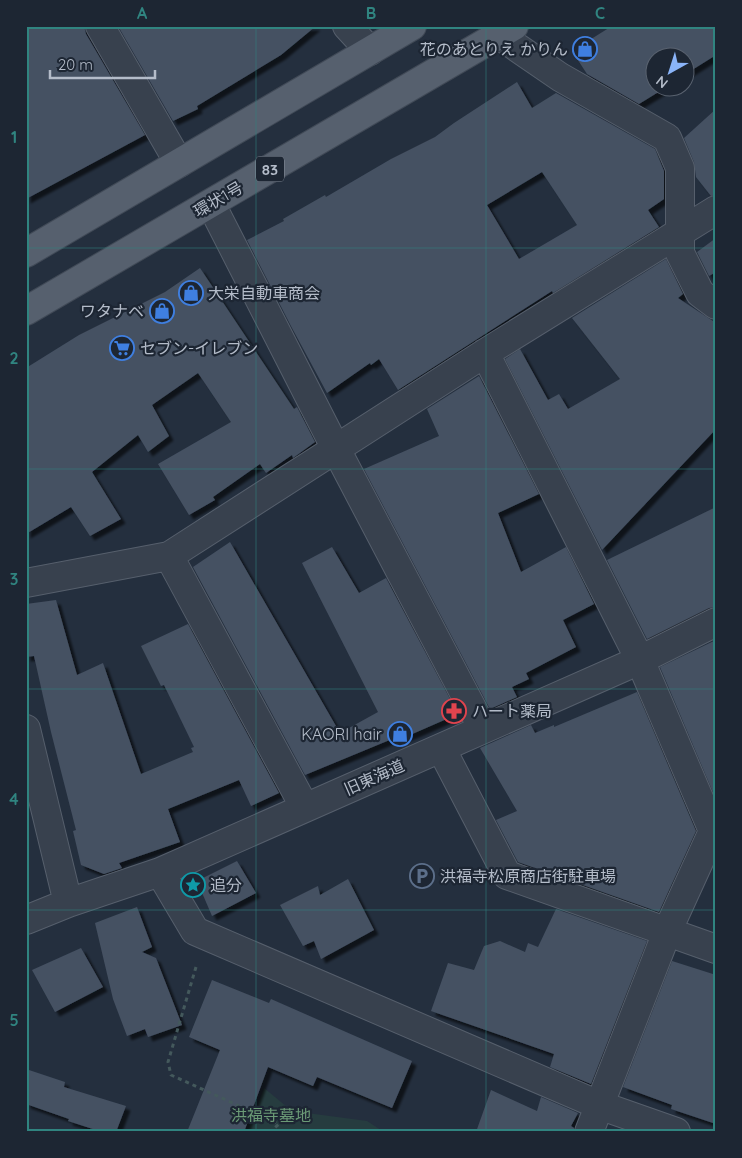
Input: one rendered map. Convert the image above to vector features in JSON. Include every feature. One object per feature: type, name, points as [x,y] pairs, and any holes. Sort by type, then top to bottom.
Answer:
[{"type":"main road","points":[[26,253],[412,26]]},
{"type":"main road","name":"環状1号","points":[[26,311],[210,204],[502,29]]},
{"type":"street","points":[[100,26],[179,163]]},
{"type":"street","points":[[347,26],[370,50]]},
{"type":"street","points":[[502,29],[560,77],[666,138],[680,168],[680,253],[700,293],[716,305]]},
{"type":"street","points":[[210,204],[483,729]]},
{"type":"street","points":[[26,583],[169,556],[484,353],[716,210]]},
{"type":"street","points":[[484,353],[640,660],[714,830],[667,932],[589,1132]]},
{"type":"street","points":[[169,556],[305,808]]},
{"type":"street","name":"旧東海道","points":[[26,920],[68,903],[160,872],[640,660],[716,622]]},
{"type":"street","points":[[26,729],[68,903]]},
{"type":"street","points":[[441,748],[508,875],[716,949]]},
{"type":"street","points":[[160,872],[195,931],[599,1105],[676,1132]]},
{"type":"path","points":[[206,936],[168,1062],[171,1075],[279,1124],[270,1132]]},
{"type":"green space","name":"洪福寺墓地","points":[[264,1088],[292,1111],[367,1121],[384,1132],[247,1132]]},
{"type":"building","points":[[26,26],[84,26],[86,34],[145,135],[26,199]]},
{"type":"building","points":[[118,26],[316,26],[281,55],[197,106],[198,109],[173,121]]},
{"type":"building","points":[[612,26],[716,26],[716,55],[694,69],[694,48],[644,48],[644,98],[649,98],[639,104],[587,74],[572,51]]},
{"type":"building","points":[[517,82],[532,108],[556,93],[655,149],[664,171],[664,199],[648,210],[659,227],[553,293],[552,291],[398,390],[379,359],[371,365],[370,363],[327,393],[247,240],[284,221],[283,219],[325,195],[326,197],[391,159],[435,137]],"holes":[[[542,172],[577,225],[519,259],[487,205]]]},
{"type":"building","points":[[716,109],[716,194],[711,196],[696,177],[694,162],[684,138]]},
{"type":"building","points":[[716,238],[716,272],[709,276],[697,252]]},
{"type":"building","points":[[666,259],[683,294],[678,298],[716,323],[716,429],[602,550],[505,359],[520,349],[548,400],[559,394],[568,409],[620,379],[572,318]]},
{"type":"building","points":[[200,268],[294,409],[297,407],[315,442],[293,458],[292,455],[266,473],[260,464],[213,497],[215,500],[189,515],[158,464],[231,422],[198,373],[152,405],[169,436],[148,452],[138,435],[92,472],[121,519],[90,536],[71,507],[26,534],[26,368],[79,335],[165,292]]},
{"type":"building","points":[[479,376],[539,494],[498,513],[521,572],[566,547],[594,604],[563,620],[576,647],[526,673],[529,679],[512,687],[517,697],[490,709],[364,469],[439,436],[427,409]]},
{"type":"building","points":[[716,507],[716,607],[709,608],[647,639],[607,560]]},
{"type":"building","points":[[230,542],[340,733],[378,712],[302,563],[332,547],[359,593],[386,578],[458,714],[394,742],[392,739],[305,775],[193,567]]},
{"type":"building","points":[[56,600],[77,675],[103,663],[141,774],[193,752],[191,748],[194,747],[164,685],[161,686],[141,646],[188,624],[279,793],[251,806],[239,780],[168,809],[180,842],[119,863],[122,868],[104,874],[81,865],[73,831],[76,830],[34,656],[26,657],[26,604]]},
{"type":"building","points":[[716,640],[716,795],[715,797],[660,667]]},
{"type":"building","points":[[637,692],[696,831],[659,912],[518,862],[496,820],[517,811],[480,748],[531,725],[535,733],[554,725],[554,727]]},
{"type":"building","points":[[237,861],[256,893],[212,916],[197,881]]},
{"type":"building","points":[[348,879],[374,930],[321,959],[314,941],[303,946],[280,905],[318,886],[320,895]]},
{"type":"building","points":[[137,907],[152,947],[142,952],[156,958],[182,1025],[148,1037],[145,1029],[127,1036],[113,999],[95,923]]},
{"type":"building","points":[[556,909],[647,941],[591,1084],[550,1067],[554,1054],[431,1011],[448,963],[474,970],[484,946],[500,941],[525,952],[528,943],[538,947]]},
{"type":"building","points":[[81,948],[103,987],[55,1012],[32,970]]},
{"type":"building","points":[[672,961],[716,975],[716,1124],[671,1109],[672,1105],[623,1087]]},
{"type":"building","points":[[212,980],[269,1003],[271,999],[412,1061],[392,1108],[317,1077],[313,1086],[268,1067],[244,1132],[187,1132],[220,1050],[189,1037]]},
{"type":"building","points":[[26,1069],[65,1082],[64,1087],[126,1106],[116,1132],[102,1132],[26,1104]]},
{"type":"building","points":[[491,1090],[537,1111],[541,1097],[578,1113],[571,1126],[574,1128],[574,1132],[476,1132]]},
{"type":"place","name":"花のあとりえ かりん","points":[[585,49]]},
{"type":"place","name":"大栄自動車商会","points":[[191,293]]},
{"type":"place","name":"ワタナベ","points":[[162,311]]},
{"type":"place","name":"セブン-イレブン","points":[[122,348]]},
{"type":"place","name":"ハート薬局","points":[[454,711]]},
{"type":"place","name":"KAORI hair","points":[[400,734]]},
{"type":"place","name":"洪福寺松原商店街駐車場","points":[[422,876]]},
{"type":"place","name":"追分","points":[[193,885]]}]
